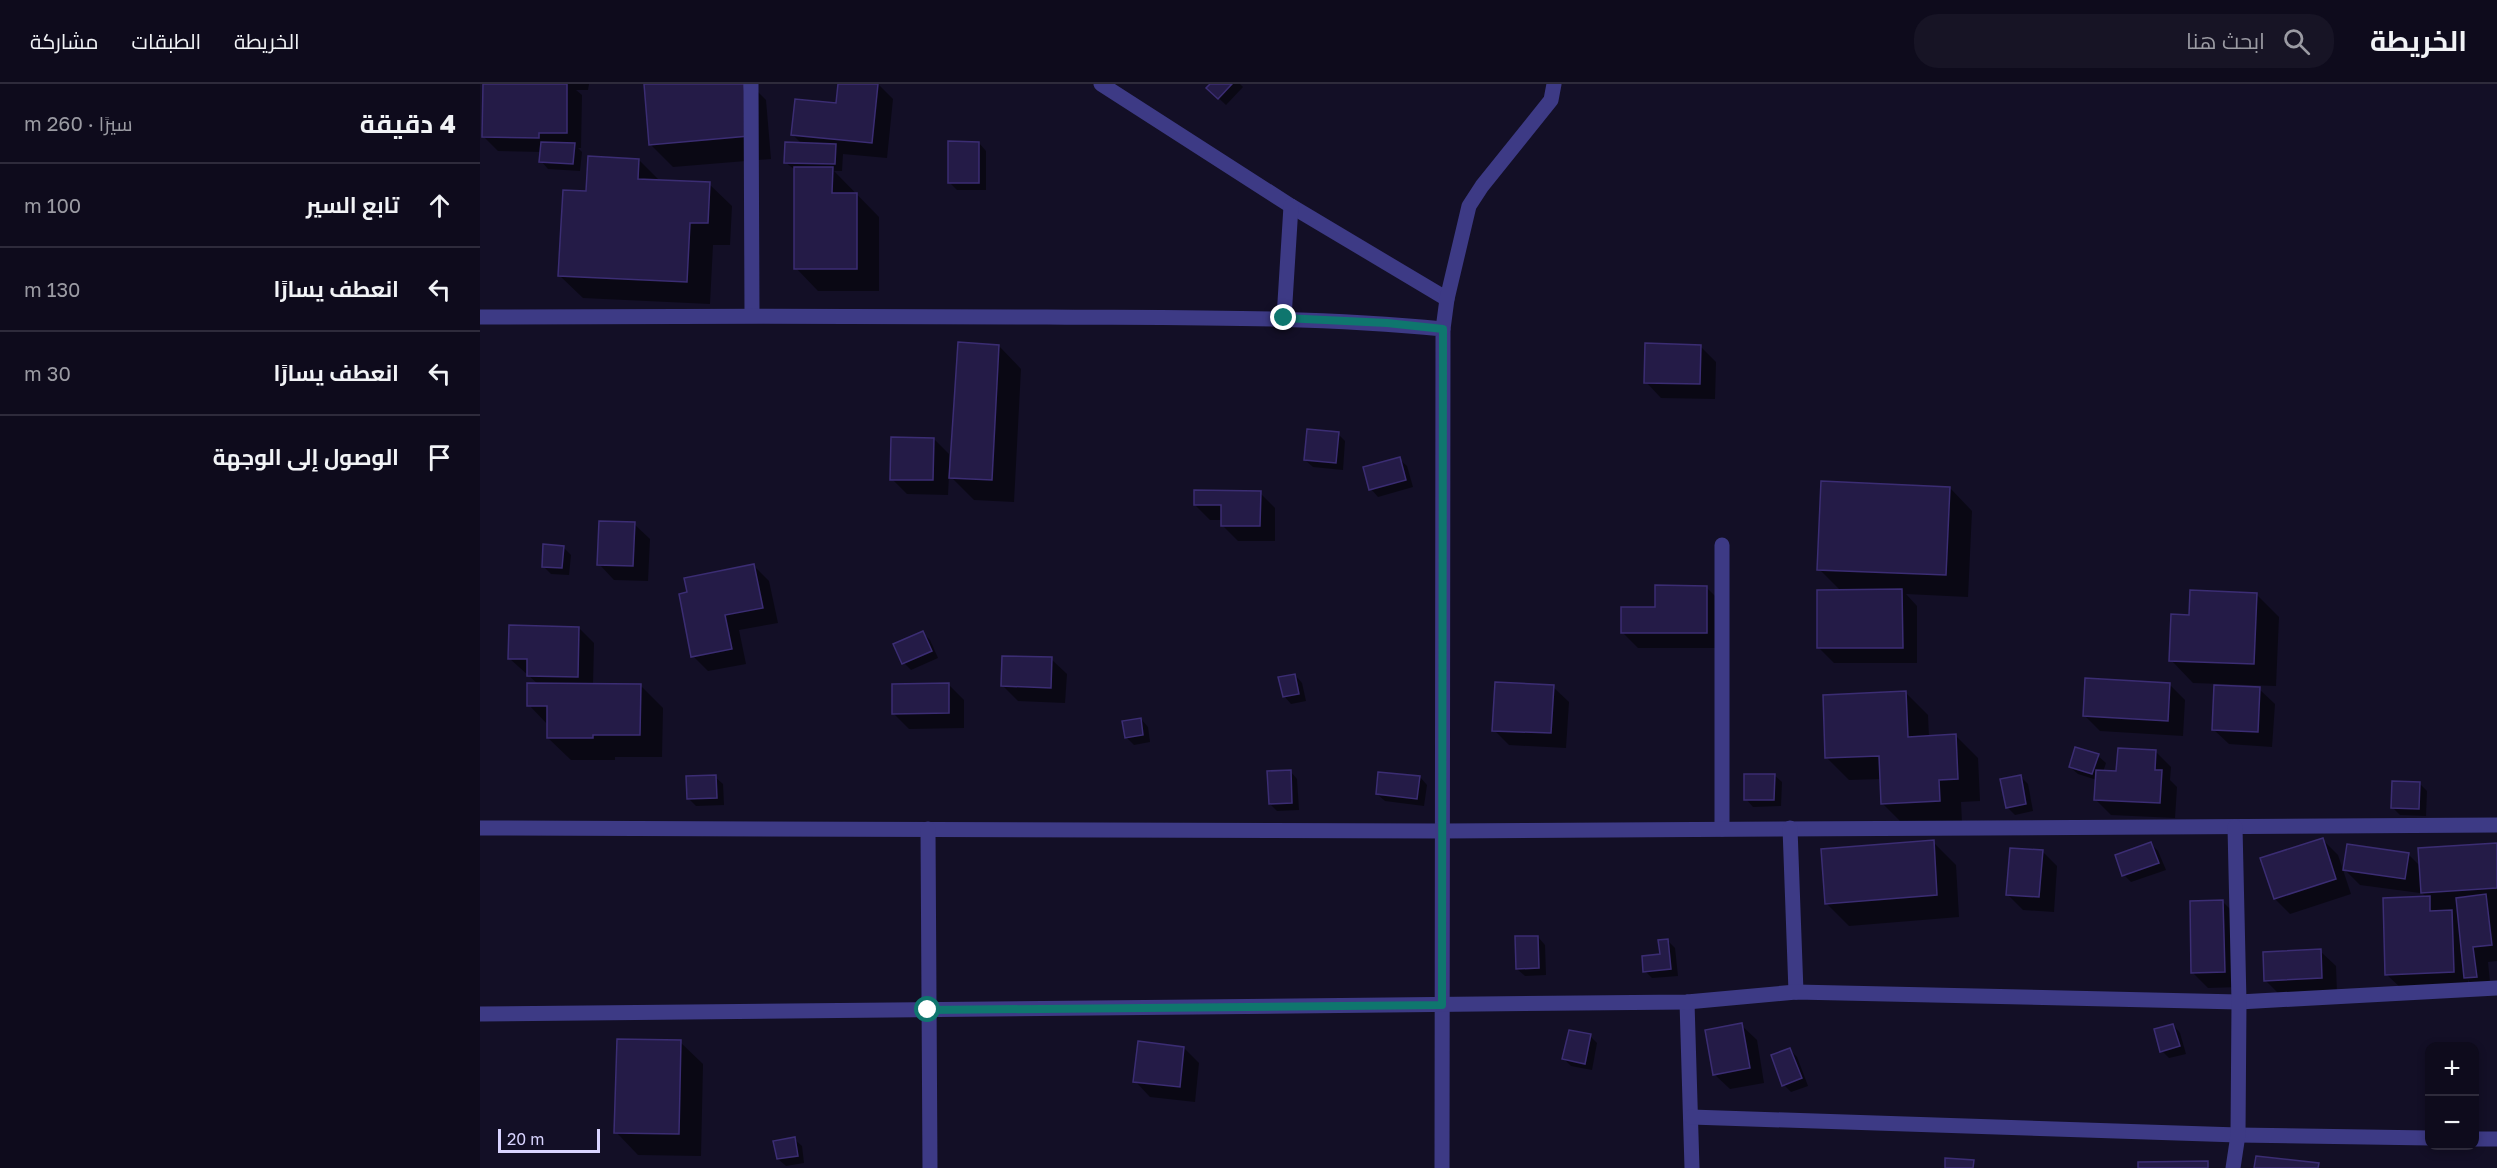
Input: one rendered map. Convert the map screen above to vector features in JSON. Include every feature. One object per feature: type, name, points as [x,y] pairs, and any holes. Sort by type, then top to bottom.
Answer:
[{"type":"street","points":[[751,84],[752,315]]},
{"type":"street","points":[[1101,84],[1291,206],[1447,299]]},
{"type":"street","points":[[1442,1168],[1443,329],[1447,299],[1469,206],[1482,186],[1551,100],[1554,84]]},
{"type":"street","points":[[1284,318],[1291,206]]},
{"type":"street","points":[[480,317],[752,315],[1284,318],[1387,323],[1443,329]]},
{"type":"street","points":[[1722,545],[1722,829]]},
{"type":"street","points":[[480,828],[1442,831],[2497,825]]},
{"type":"street","points":[[2233,1168],[2238,1135],[2239,1002],[2235,826]]},
{"type":"street","points":[[1790,828],[1796,992]]},
{"type":"street","points":[[928,829],[930,1168]]},
{"type":"street","points":[[480,1014],[1688,1002],[1796,992],[2239,1002],[2497,988]]},
{"type":"street","points":[[1688,1002],[1692,1168]]},
{"type":"street","points":[[1691,1117],[2238,1135],[2425,1138]]},
{"type":"street","points":[[2479,1139],[2497,1139]]},
{"type":"building","points":[[483,84],[567,84],[567,133],[539,133],[539,138],[482,137]]},
{"type":"building","points":[[644,84],[744,84],[749,136],[649,145]]},
{"type":"building","points":[[838,84],[878,84],[872,143],[791,135],[795,99],[836,103]]},
{"type":"building","points":[[1210,84],[1232,84],[1218,99],[1206,88]]},
{"type":"building","points":[[948,141],[979,142],[979,183],[948,183]]},
{"type":"building","points":[[541,142],[575,143],[573,164],[539,162]]},
{"type":"building","points":[[785,142],[836,144],[835,164],[784,163]]},
{"type":"building","points":[[588,156],[639,159],[638,179],[710,182],[708,223],[690,223],[687,282],[558,276],[563,190],[586,191]]},
{"type":"building","points":[[794,167],[833,167],[832,193],[857,193],[857,269],[794,269]]},
{"type":"building","points":[[958,342],[999,345],[992,480],[949,478]]},
{"type":"building","points":[[1645,343],[1701,345],[1700,384],[1644,383]]},
{"type":"building","points":[[1307,429],[1339,432],[1336,463],[1304,460]]},
{"type":"building","points":[[891,437],[934,438],[933,480],[890,480]]},
{"type":"building","points":[[1400,457],[1406,480],[1369,490],[1363,467]]},
{"type":"building","points":[[1821,481],[1950,487],[1946,575],[1817,570]]},
{"type":"building","points":[[1194,490],[1261,491],[1260,526],[1221,526],[1221,505],[1194,505]]},
{"type":"building","points":[[599,521],[635,522],[633,566],[597,565]]},
{"type":"building","points":[[543,544],[564,546],[562,568],[542,567]]},
{"type":"building","points":[[754,564],[763,608],[725,615],[732,649],[691,657],[679,594],[687,592],[684,578]]},
{"type":"building","points":[[1655,585],[1707,586],[1707,633],[1621,633],[1621,607],[1655,607]]},
{"type":"building","points":[[1902,589],[1903,648],[1817,648],[1817,590]]},
{"type":"building","points":[[2190,590],[2257,593],[2254,664],[2169,661],[2171,614],[2189,615]]},
{"type":"building","points":[[509,625],[579,627],[578,677],[527,676],[527,659],[508,659]]},
{"type":"building","points":[[923,631],[932,651],[902,664],[893,644]]},
{"type":"building","points":[[1002,656],[1052,657],[1051,688],[1001,686]]},
{"type":"building","points":[[1295,674],[1299,694],[1283,697],[1278,677]]},
{"type":"building","points":[[2085,678],[2170,683],[2168,721],[2083,716]]},
{"type":"building","points":[[1495,682],[1554,685],[1551,733],[1492,731]]},
{"type":"building","points":[[527,683],[641,684],[640,735],[547,738],[547,706],[527,706]]},
{"type":"building","points":[[949,683],[949,713],[892,714],[892,684]]},
{"type":"building","points":[[2214,685],[2260,687],[2258,732],[2212,730]]},
{"type":"building","points":[[1906,691],[1908,737],[1956,734],[1958,779],[1939,780],[1940,801],[1881,804],[1879,756],[1825,758],[1823,695]]},
{"type":"building","points":[[1141,718],[1143,735],[1125,738],[1122,721]]},
{"type":"building","points":[[2075,747],[2099,754],[2092,774],[2069,767]]},
{"type":"building","points":[[2118,748],[2156,750],[2155,770],[2162,770],[2160,803],[2094,800],[2096,770],[2116,771]]},
{"type":"building","points":[[1291,770],[1292,803],[1269,804],[1267,771]]},
{"type":"building","points":[[1378,772],[1420,776],[1417,799],[1376,794]]},
{"type":"building","points":[[1744,774],[1775,774],[1774,800],[1744,800]]},
{"type":"building","points":[[716,775],[717,798],[687,799],[686,776]]},
{"type":"building","points":[[2021,775],[2026,804],[2006,808],[2000,779]]},
{"type":"building","points":[[2392,781],[2420,782],[2419,809],[2391,808]]},
{"type":"building","points":[[2323,838],[2336,879],[2274,899],[2260,858]]},
{"type":"building","points":[[1934,840],[1937,895],[1825,904],[1821,849]]},
{"type":"building","points":[[2151,842],[2159,863],[2122,876],[2115,855]]},
{"type":"building","points":[[2497,843],[2497,888],[2421,893],[2418,848]]},
{"type":"building","points":[[2347,844],[2409,853],[2405,879],[2343,870]]},
{"type":"building","points":[[2010,848],[2043,850],[2039,897],[2006,895]]},
{"type":"building","points":[[2486,894],[2492,945],[2473,947],[2477,977],[2464,978],[2456,898]]},
{"type":"building","points":[[2430,896],[2430,911],[2452,910],[2454,972],[2385,975],[2383,898]]},
{"type":"building","points":[[2223,900],[2225,972],[2191,973],[2190,901]]},
{"type":"building","points":[[1515,936],[1538,936],[1539,968],[1516,969]]},
{"type":"building","points":[[1668,939],[1671,969],[1643,972],[1642,956],[1660,954],[1658,940]]},
{"type":"building","points":[[2321,949],[2322,978],[2264,981],[2263,952]]},
{"type":"building","points":[[1742,1023],[1750,1068],[1713,1075],[1705,1030]]},
{"type":"building","points":[[2173,1024],[2180,1046],[2160,1052],[2154,1029]]},
{"type":"building","points":[[1569,1030],[1591,1034],[1585,1064],[1562,1059]]},
{"type":"building","points":[[617,1039],[681,1040],[679,1134],[614,1133]]},
{"type":"building","points":[[1138,1041],[1184,1047],[1180,1087],[1133,1082]]},
{"type":"building","points":[[1790,1048],[1802,1078],[1782,1086],[1771,1055]]},
{"type":"building","points":[[795,1137],[798,1156],[777,1159],[773,1141]]},
{"type":"building","points":[[2256,1156],[2319,1163],[2318,1168],[2254,1168]]},
{"type":"building","points":[[1945,1158],[1974,1160],[1973,1168],[1945,1168]]},
{"type":"building","points":[[2208,1161],[2208,1168],[2138,1168],[2138,1162]]},
{"type":"route","points":[[928,1010],[1442,1005],[1443,329],[1387,323],[1284,318]]}]
